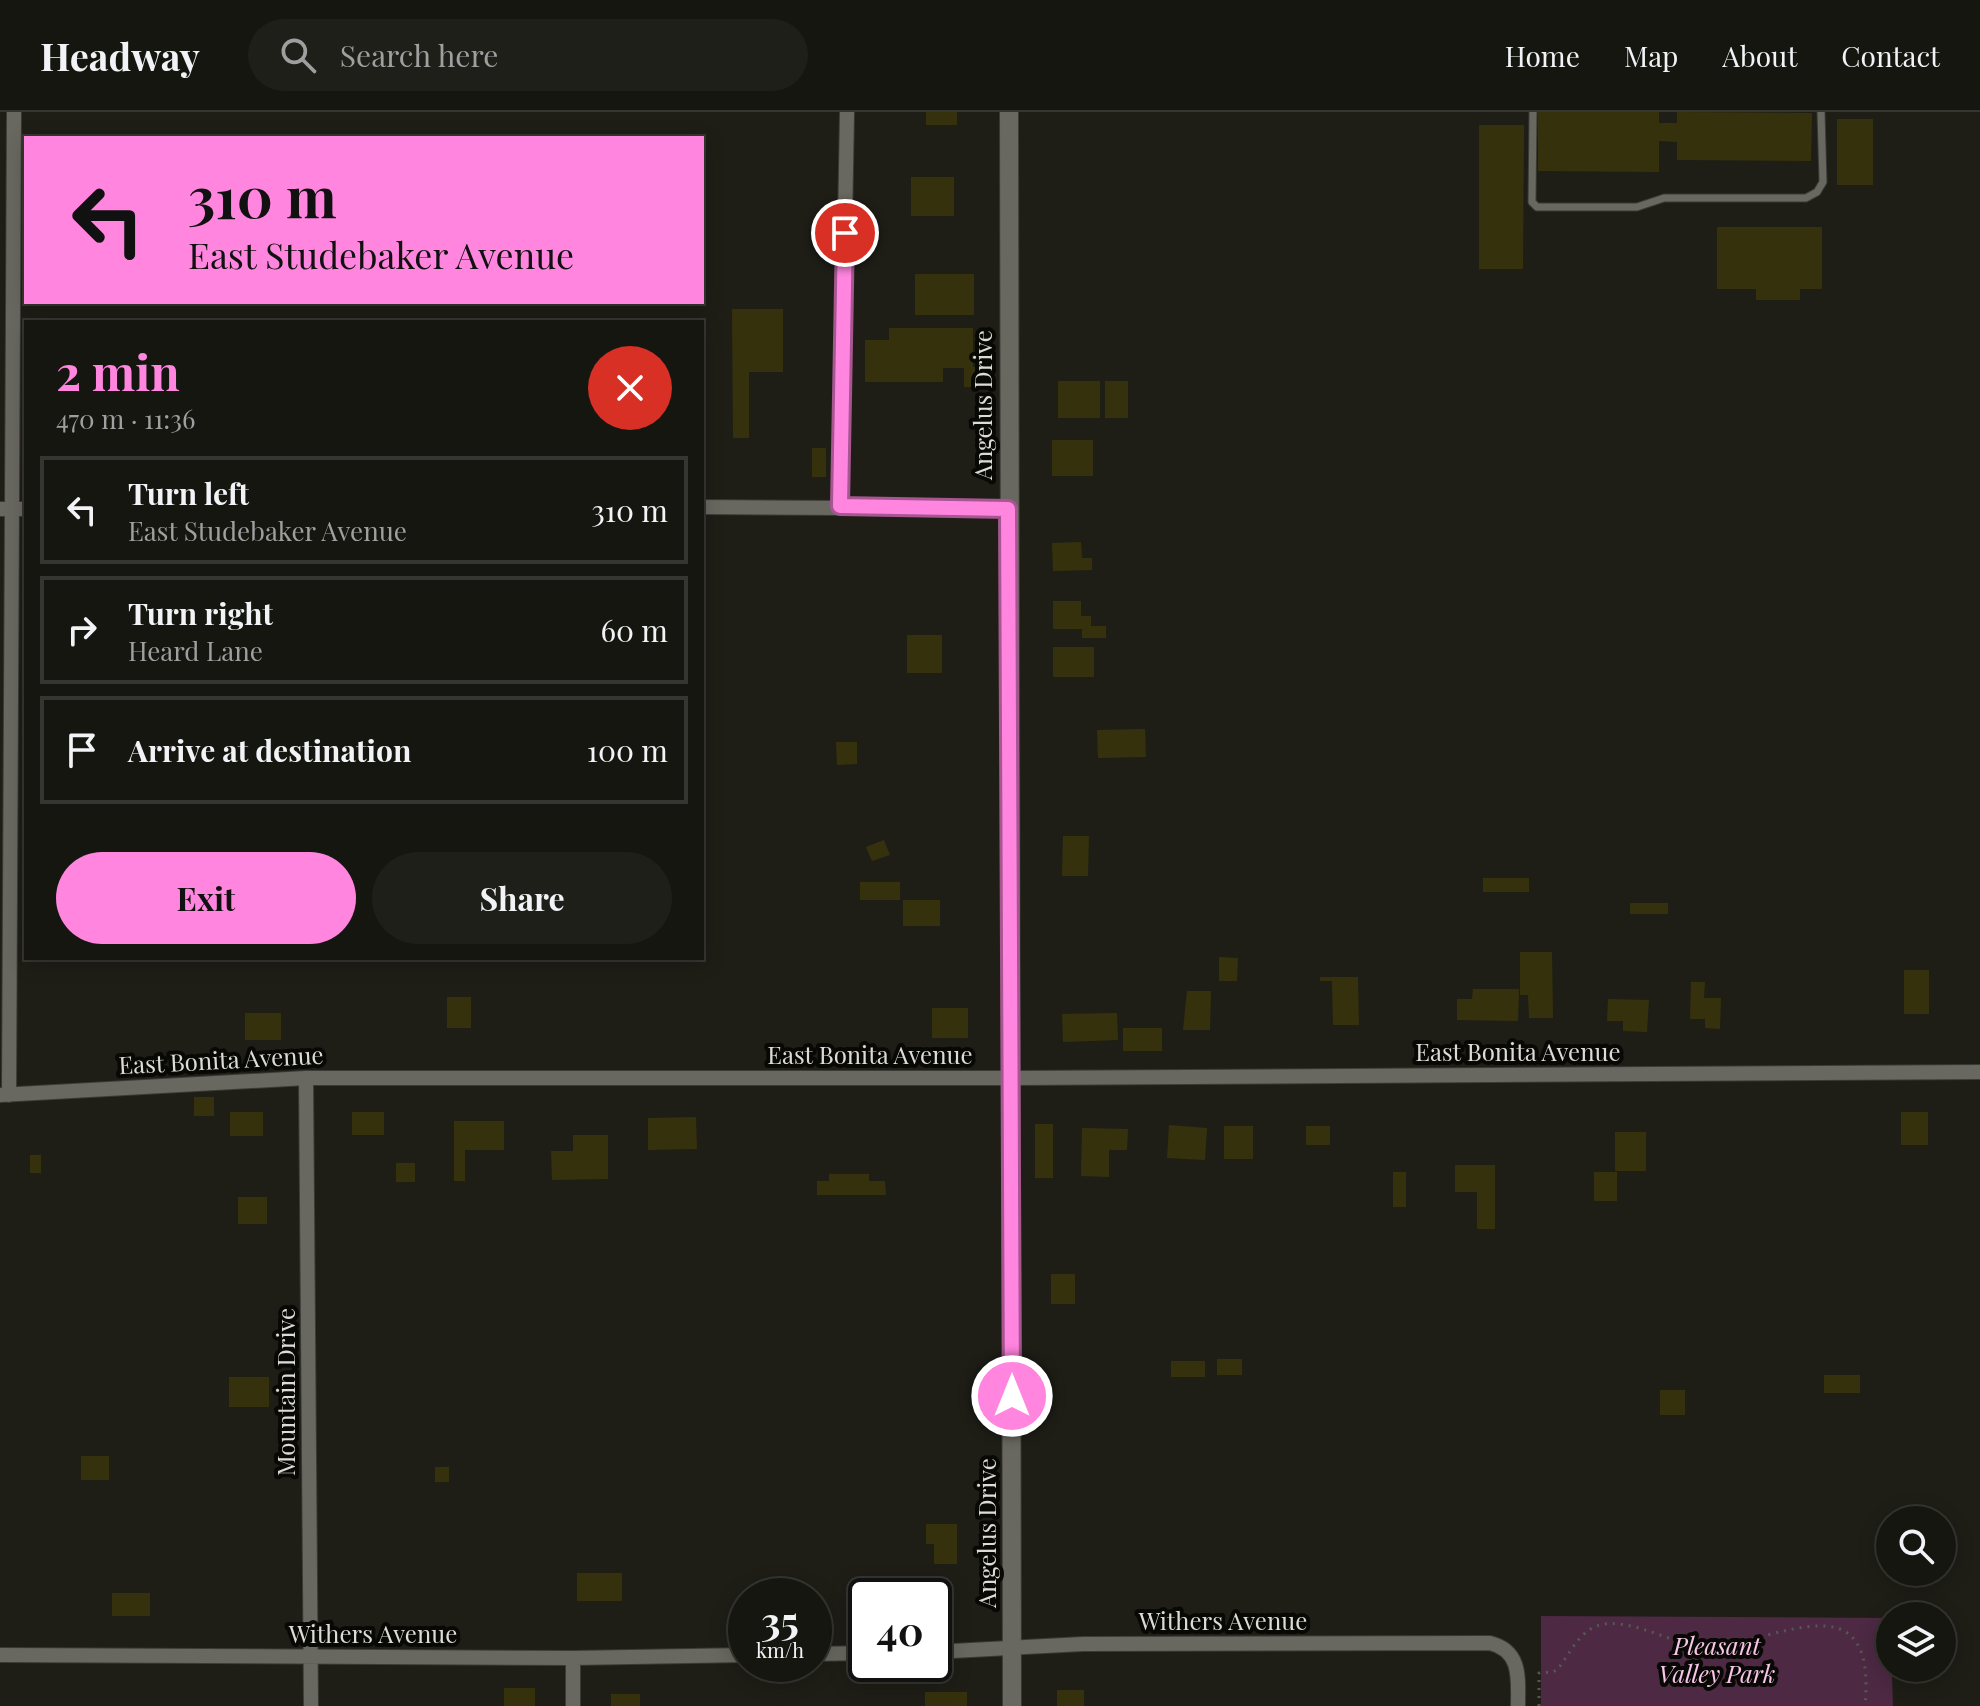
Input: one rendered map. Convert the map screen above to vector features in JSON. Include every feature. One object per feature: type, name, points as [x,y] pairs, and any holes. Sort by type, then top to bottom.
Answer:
[{"type":"street","points":[[5,1095],[5,509],[14,112]]},
{"type":"street","points":[[840,506],[847,112]]},
{"type":"street","name":"Angelus Drive","points":[[1009,112],[1012,1706]]},
{"type":"street","points":[[704,507],[1008,509]]},
{"type":"street","name":"East Bonita Avenue","points":[[5,1095],[306,1078],[1011,1078],[1980,1072]]},
{"type":"street","name":"Mountain Drive","points":[[306,1078],[311,1706]]},
{"type":"street","name":"Withers Avenue","points":[[952,1652],[1083,1644],[1490,1643],[1510,1652],[1518,1671],[1518,1706]]},
{"type":"street","name":"Withers Avenue","points":[[0,1655],[573,1658],[728,1655]]},
{"type":"street","points":[[573,1658],[573,1706]]},
{"type":"lane","points":[[1533,112],[1534,206],[1637,207],[1664,198],[1806,198],[1817,192],[1823,182],[1821,112]]},
{"type":"path","points":[[1539,1706],[1539,1673],[1558,1669],[1581,1638],[1597,1627],[1639,1628],[1704,1648],[1822,1624],[1841,1628],[1860,1648],[1868,1675],[1865,1706]]},
{"type":"green space","name":"Pleasant Valley Park","points":[[1541,1616],[1876,1618],[1876,1682],[1892,1682],[1893,1706],[1541,1706]]},
{"type":"building","points":[[926,112],[957,112],[957,125],[926,125]]},
{"type":"building","points":[[1538,112],[1659,112],[1659,123],[1677,123],[1677,112],[1812,113],[1811,161],[1677,160],[1677,142],[1659,141],[1659,172],[1538,171]]},
{"type":"building","points":[[1837,119],[1873,119],[1873,185],[1837,185]]},
{"type":"building","points":[[1479,125],[1524,125],[1523,269],[1479,269]]},
{"type":"building","points":[[911,177],[954,177],[954,216],[911,216]]},
{"type":"building","points":[[1717,227],[1822,227],[1822,289],[1800,289],[1800,300],[1756,300],[1756,289],[1717,289]]},
{"type":"building","points":[[915,274],[974,274],[974,315],[915,315]]},
{"type":"building","points":[[732,309],[783,309],[783,372],[749,372],[749,438],[733,438]]},
{"type":"building","points":[[889,328],[973,328],[973,367],[981,367],[981,387],[964,387],[964,368],[943,368],[943,382],[865,382],[865,340],[889,340]]},
{"type":"building","points":[[1058,381],[1100,381],[1100,418],[1058,418]]},
{"type":"building","points":[[1105,381],[1128,381],[1128,418],[1105,418]]},
{"type":"building","points":[[1052,440],[1093,440],[1093,476],[1052,476]]},
{"type":"building","points":[[812,448],[826,448],[826,477],[812,477]]},
{"type":"building","points":[[1081,542],[1082,558],[1092,558],[1092,570],[1053,571],[1052,543]]},
{"type":"building","points":[[1053,601],[1081,601],[1081,616],[1091,616],[1091,626],[1106,626],[1106,638],[1082,638],[1082,629],[1053,629]]},
{"type":"building","points":[[907,635],[942,635],[942,673],[907,673]]},
{"type":"building","points":[[1053,647],[1094,647],[1094,677],[1053,677]]},
{"type":"building","points":[[1145,729],[1146,757],[1098,758],[1097,730]]},
{"type":"building","points":[[836,742],[857,742],[857,764],[837,765]]},
{"type":"building","points":[[1063,836],[1089,836],[1088,876],[1062,876]]},
{"type":"building","points":[[884,840],[890,855],[872,861],[866,847]]},
{"type":"building","points":[[1483,878],[1529,878],[1529,892],[1483,892]]},
{"type":"building","points":[[860,882],[900,882],[900,900],[860,900]]},
{"type":"building","points":[[903,900],[940,900],[940,926],[903,926]]},
{"type":"building","points":[[1630,903],[1668,903],[1668,914],[1630,914]]},
{"type":"building","points":[[1520,952],[1552,952],[1553,1018],[1529,1018],[1528,995],[1520,995]]},
{"type":"building","points":[[1219,957],[1238,958],[1237,981],[1219,981]]},
{"type":"building","points":[[1904,970],[1929,970],[1929,1014],[1904,1014]]},
{"type":"building","points":[[1320,977],[1358,977],[1359,1025],[1333,1025],[1332,981],[1320,981]]},
{"type":"building","points":[[1691,982],[1705,982],[1704,998],[1721,998],[1720,1029],[1705,1028],[1705,1019],[1690,1019]]},
{"type":"building","points":[[1473,989],[1519,989],[1518,1021],[1457,1020],[1457,999],[1472,999]]},
{"type":"building","points":[[1187,991],[1211,991],[1210,1030],[1183,1030]]},
{"type":"building","points":[[447,997],[471,997],[471,1028],[447,1028]]},
{"type":"building","points":[[1608,999],[1649,1000],[1647,1032],[1623,1031],[1623,1021],[1607,1021]]},
{"type":"building","points":[[932,1008],[968,1008],[968,1038],[932,1038]]},
{"type":"building","points":[[245,1013],[281,1013],[281,1040],[245,1040]]},
{"type":"building","points":[[1117,1013],[1118,1040],[1063,1042],[1062,1014]]},
{"type":"building","points":[[1123,1028],[1162,1028],[1162,1051],[1123,1051]]},
{"type":"building","points":[[194,1097],[214,1097],[214,1116],[194,1116]]},
{"type":"building","points":[[230,1112],[263,1112],[263,1136],[230,1136]]},
{"type":"building","points":[[352,1112],[384,1112],[384,1135],[352,1135]]},
{"type":"building","points":[[1901,1112],[1928,1112],[1928,1145],[1901,1145]]},
{"type":"building","points":[[696,1117],[697,1149],[648,1150],[648,1118]]},
{"type":"building","points":[[454,1121],[504,1121],[504,1150],[465,1150],[465,1181],[454,1181]]},
{"type":"building","points":[[1035,1124],[1053,1124],[1053,1178],[1035,1178]]},
{"type":"building","points":[[1169,1125],[1207,1128],[1205,1160],[1167,1158]]},
{"type":"building","points":[[1224,1126],[1253,1126],[1253,1159],[1224,1159]]},
{"type":"building","points":[[1306,1126],[1330,1126],[1330,1145],[1306,1145]]},
{"type":"building","points":[[1082,1128],[1128,1129],[1127,1150],[1109,1150],[1109,1177],[1081,1176]]},
{"type":"building","points":[[1615,1132],[1646,1132],[1646,1171],[1615,1171]]},
{"type":"building","points":[[573,1135],[608,1135],[608,1179],[552,1180],[551,1151],[573,1151]]},
{"type":"building","points":[[30,1155],[41,1155],[41,1173],[30,1173]]},
{"type":"building","points":[[396,1163],[415,1163],[415,1182],[396,1182]]},
{"type":"building","points":[[1455,1165],[1495,1165],[1495,1229],[1477,1229],[1477,1192],[1455,1192]]},
{"type":"building","points":[[1393,1172],[1406,1172],[1406,1207],[1393,1207]]},
{"type":"building","points":[[1594,1172],[1617,1172],[1617,1201],[1594,1201]]},
{"type":"building","points":[[829,1174],[869,1174],[869,1181],[885,1181],[886,1195],[817,1195],[817,1181],[829,1181]]},
{"type":"building","points":[[238,1197],[267,1197],[267,1224],[238,1224]]},
{"type":"building","points":[[1051,1274],[1075,1274],[1075,1304],[1051,1304]]},
{"type":"building","points":[[1217,1359],[1242,1359],[1242,1375],[1217,1375]]},
{"type":"building","points":[[1171,1361],[1205,1361],[1205,1377],[1171,1377]]},
{"type":"building","points":[[1824,1375],[1860,1375],[1860,1393],[1824,1393]]},
{"type":"building","points":[[229,1377],[269,1377],[269,1407],[229,1407]]},
{"type":"building","points":[[1660,1390],[1685,1390],[1685,1415],[1660,1415]]},
{"type":"building","points":[[81,1456],[109,1456],[109,1480],[81,1480]]},
{"type":"building","points":[[435,1467],[449,1467],[449,1482],[435,1482]]},
{"type":"building","points":[[926,1524],[957,1524],[957,1564],[934,1564],[934,1544],[926,1544]]},
{"type":"building","points":[[577,1573],[622,1573],[622,1601],[577,1601]]},
{"type":"building","points":[[112,1593],[150,1593],[150,1616],[112,1616]]},
{"type":"building","points":[[504,1688],[535,1688],[535,1706],[504,1706]]},
{"type":"building","points":[[1057,1690],[1084,1690],[1084,1706],[1057,1706]]},
{"type":"building","points":[[925,1692],[967,1692],[967,1706],[925,1706]]},
{"type":"building","points":[[611,1694],[640,1694],[640,1706],[611,1706]]},
{"type":"route","points":[[845,233],[840,506],[1008,509],[1012,1396]]}]
